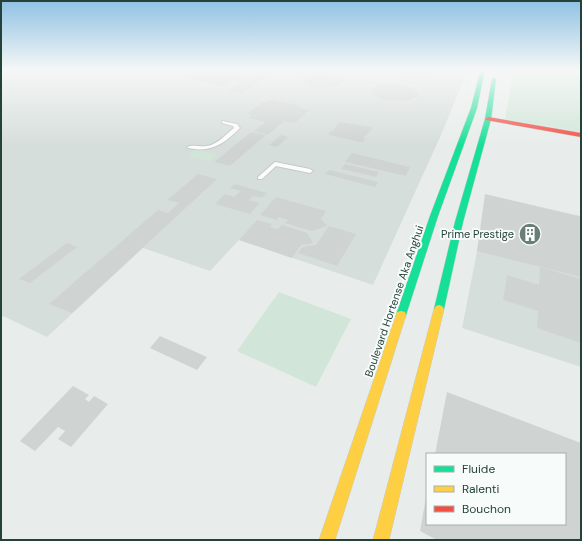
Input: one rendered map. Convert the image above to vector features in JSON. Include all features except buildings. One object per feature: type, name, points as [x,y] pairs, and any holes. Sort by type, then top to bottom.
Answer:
[{"type":"main road","name":"Boulevard Hortense Aka Anghui","points":[[327,540],[434,216],[464,138],[477,94]]},
{"type":"main road","points":[[380,540],[439,310],[457,230],[488,119],[491,94]]},
{"type":"main road","points":[[488,119],[581,135]]},
{"type":"lane","points":[[190,147],[208,149],[237,128],[235,125],[224,122]]},
{"type":"lane","points":[[260,178],[275,164],[310,171]]},
{"type":"shaded area","points":[[1,94],[458,94],[441,135],[373,285],[239,240],[210,271],[143,248],[47,337],[3,316],[1,318]]},
{"type":"shaded area","points":[[488,195],[581,216],[581,367],[462,328]]},
{"type":"green space","points":[[509,94],[581,94],[581,132],[505,119]]},
{"type":"green space","points":[[194,149],[216,155],[209,161],[191,157],[190,155]]},
{"type":"green space","points":[[279,292],[351,319],[316,387],[237,351]]},
{"type":"traffic: fast","points":[[401,315],[434,216],[474,108],[477,94]]},
{"type":"traffic: fast","points":[[439,309],[459,222],[488,119],[492,94]]},
{"type":"traffic: slow","points":[[381,540],[439,309]]},
{"type":"traffic: slow","points":[[327,540],[401,315]]},
{"type":"traffic: jam","points":[[488,119],[581,135]]},
{"type":"place","name":"Prime Prestige","points":[[530,234]]}]
